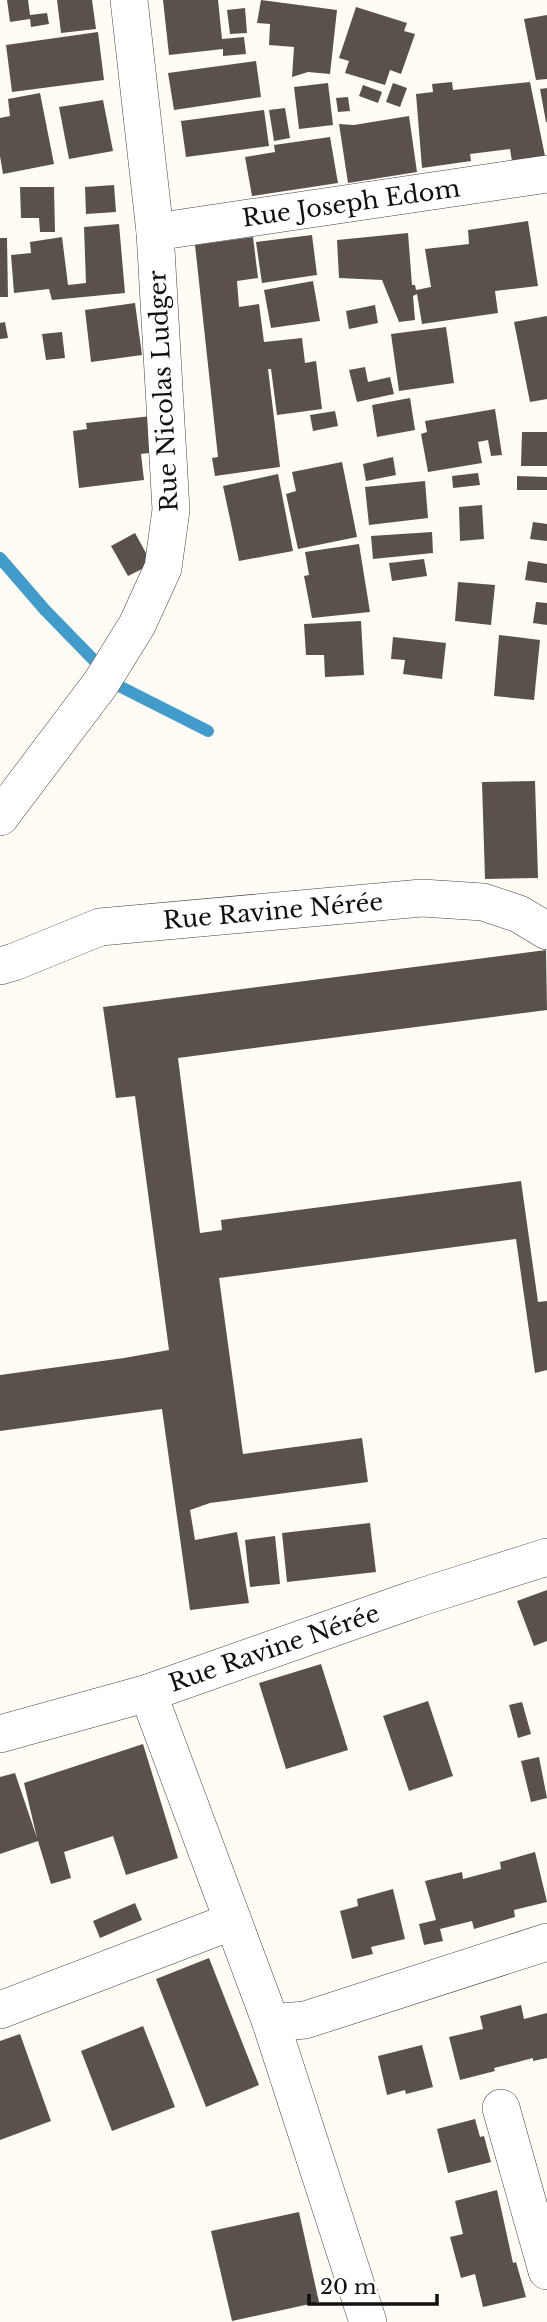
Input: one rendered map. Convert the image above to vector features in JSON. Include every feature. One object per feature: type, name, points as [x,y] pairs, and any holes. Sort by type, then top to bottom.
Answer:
[{"type":"street","name":"Rue Nicolas Ludger","points":[[0,817],[108,672],[137,625],[163,568],[171,510],[155,232],[129,0]]},
{"type":"street","name":"Rue Joseph Edom","points":[[155,232],[547,174]]},
{"type":"street","name":"Rue Ravine Nérée","points":[[0,966],[100,928],[422,898],[483,902],[519,914],[547,931]]},
{"type":"street","name":"Rue Ravine Nérée","points":[[0,1734],[148,1693],[415,1599],[547,1557]]},
{"type":"street","points":[[148,1693],[271,2023],[368,2322]]},
{"type":"street","points":[[0,2010],[233,1922]]},
{"type":"street","points":[[271,2023],[305,2020],[547,1942]]},
{"type":"street","points":[[501,2108],[547,2271]]},
{"type":"building","points":[[7,0],[28,0],[30,15],[47,13],[49,24],[31,27],[30,19],[10,22]]},
{"type":"building","points":[[57,0],[92,0],[96,29],[61,33]]},
{"type":"building","points":[[163,0],[218,0],[222,39],[244,37],[246,54],[223,56],[223,49],[169,55]]},
{"type":"building","points":[[261,0],[337,10],[330,74],[308,72],[292,77],[294,47],[269,45],[270,24],[257,23]]},
{"type":"building","points":[[356,7],[407,23],[404,31],[415,34],[401,74],[390,70],[385,85],[345,73],[349,61],[339,58]]},
{"type":"building","points":[[245,8],[247,33],[230,34],[227,10]]},
{"type":"building","points":[[547,15],[547,79],[536,80],[524,19]]},
{"type":"building","points":[[98,32],[104,80],[12,92],[6,45]]},
{"type":"building","points":[[256,61],[261,97],[174,110],[168,73]]},
{"type":"building","points":[[452,82],[453,90],[530,82],[547,166],[514,174],[510,149],[470,154],[471,161],[422,168],[416,94],[433,92],[432,84]]},
{"type":"building","points":[[328,83],[333,125],[299,129],[294,87]]},
{"type":"building","points":[[393,83],[407,88],[400,107],[386,102]]},
{"type":"building","points":[[363,85],[382,92],[378,103],[359,96]]},
{"type":"building","points":[[547,88],[547,122],[546,122],[540,89]]},
{"type":"building","points":[[40,93],[54,164],[3,174],[0,118],[10,116],[8,99]]},
{"type":"building","points":[[348,97],[350,111],[338,112],[336,98]]},
{"type":"building","points":[[103,100],[113,151],[69,159],[59,107]]},
{"type":"building","points":[[285,108],[290,138],[274,141],[269,110]]},
{"type":"building","points":[[264,110],[269,146],[186,157],[181,121]]},
{"type":"building","points":[[409,116],[417,172],[348,183],[339,124],[354,125]]},
{"type":"building","points":[[330,137],[338,183],[252,196],[245,157],[275,152],[274,145]]},
{"type":"building","points":[[114,185],[116,212],[86,214],[85,187]]},
{"type":"building","points":[[20,187],[54,187],[55,232],[40,232],[39,218],[21,218]]},
{"type":"building","points":[[528,221],[538,286],[495,291],[498,313],[422,324],[417,294],[413,296],[415,320],[399,322],[382,280],[339,278],[337,240],[408,233],[412,285],[415,285],[416,290],[431,287],[425,249],[469,244],[468,230]]},
{"type":"building","points":[[119,224],[125,293],[52,300],[49,289],[14,293],[11,255],[31,253],[30,242],[62,237],[68,285],[86,283],[84,227]]},
{"type":"building","points":[[312,235],[317,275],[262,283],[256,242]]},
{"type":"building","points":[[253,237],[258,278],[237,281],[239,307],[259,304],[264,342],[302,338],[305,363],[316,361],[322,409],[277,415],[271,369],[268,369],[280,467],[215,476],[212,458],[218,457],[195,245]]},
{"type":"building","points":[[0,238],[7,238],[8,297],[0,297]]},
{"type":"building","points":[[313,281],[320,321],[271,328],[264,290]]},
{"type":"building","points":[[135,303],[142,355],[91,362],[85,310]]},
{"type":"building","points":[[375,305],[378,323],[349,329],[346,311]]},
{"type":"building","points":[[547,316],[547,399],[530,402],[514,322]]},
{"type":"building","points":[[5,322],[8,338],[0,339],[0,323]]},
{"type":"building","points":[[446,327],[454,383],[399,391],[391,334]]},
{"type":"building","points":[[62,332],[65,358],[46,360],[42,334]]},
{"type":"building","points":[[365,367],[368,382],[390,377],[394,394],[357,402],[349,370]]},
{"type":"building","points":[[410,398],[415,430],[377,437],[372,405]]},
{"type":"building","points":[[495,409],[502,455],[491,456],[488,440],[478,442],[482,463],[428,472],[421,434],[427,432],[425,421]]},
{"type":"building","points":[[335,411],[338,426],[313,431],[310,415]]},
{"type":"building","points":[[152,416],[156,452],[141,454],[144,480],[79,488],[73,431],[87,429],[86,423]]},
{"type":"building","points":[[522,432],[547,432],[547,466],[521,466]]},
{"type":"building","points":[[393,457],[396,475],[366,481],[363,464]]},
{"type":"building","points":[[342,462],[357,537],[298,549],[286,494],[296,491],[292,472]]},
{"type":"building","points":[[478,473],[480,485],[453,488],[452,476]]},
{"type":"building","points":[[278,474],[293,551],[239,561],[223,486]]},
{"type":"building","points":[[517,476],[547,477],[547,490],[517,490]]},
{"type":"building","points":[[425,481],[428,518],[369,525],[365,487]]},
{"type":"building","points":[[482,505],[484,539],[460,541],[459,507]]},
{"type":"building","points":[[533,522],[547,524],[547,541],[530,539]]},
{"type":"building","points":[[432,532],[433,553],[373,559],[371,536]]},
{"type":"building","points":[[135,533],[152,564],[128,576],[111,546]]},
{"type":"building","points":[[359,544],[370,612],[312,618],[304,576],[309,575],[305,552]]},
{"type":"building","points":[[424,559],[427,576],[392,581],[389,563]]},
{"type":"building","points":[[528,561],[547,564],[547,583],[525,580]]},
{"type":"building","points":[[458,582],[495,585],[491,625],[455,621]]},
{"type":"building","points":[[536,602],[547,603],[547,625],[533,623]]},
{"type":"building","points":[[361,621],[364,675],[325,677],[324,655],[306,655],[304,624]]},
{"type":"building","points":[[499,635],[540,640],[534,700],[494,696]]},
{"type":"building","points":[[393,637],[446,643],[442,679],[403,674],[405,660],[391,659]]},
{"type":"building","points":[[535,781],[538,878],[485,879],[482,782]]},
{"type":"building","points":[[546,950],[547,1010],[178,1058],[200,1233],[222,1230],[221,1220],[521,1181],[538,1302],[547,1301],[547,1370],[535,1373],[516,1239],[219,1278],[243,1454],[362,1438],[368,1482],[210,1503],[190,1510],[195,1540],[237,1532],[249,1603],[190,1610],[162,1409],[0,1431],[0,1375],[169,1350],[135,1096],[116,1098],[103,1007]]},
{"type":"building","points":[[370,1523],[376,1572],[287,1582],[282,1533]]},
{"type":"building","points":[[275,1536],[280,1584],[250,1587],[245,1540]]},
{"type":"building","points":[[547,1590],[547,1641],[534,1646],[517,1601]]},
{"type":"building","points":[[321,1664],[348,1750],[286,1769],[259,1683]]},
{"type":"building","points":[[428,1701],[453,1776],[409,1791],[383,1716]]},
{"type":"building","points":[[522,1702],[531,1734],[518,1738],[509,1705]]},
{"type":"building","points":[[143,1744],[178,1858],[126,1875],[113,1836],[64,1852],[71,1878],[51,1884],[38,1841],[0,1854],[0,1777],[15,1773],[37,1838],[24,1783]]},
{"type":"building","points":[[539,1757],[547,1798],[531,1802],[521,1761]]},
{"type":"building","points":[[535,1852],[547,1902],[514,1910],[515,1917],[474,1929],[472,1921],[440,1929],[443,1941],[424,1945],[419,1924],[436,1920],[425,1881],[462,1872],[463,1879],[501,1869],[500,1862]]},
{"type":"building","points":[[393,1889],[405,1939],[371,1947],[373,1954],[352,1959],[340,1911],[358,1906],[357,1899]]},
{"type":"building","points":[[135,1903],[142,1920],[100,1938],[93,1921]]},
{"type":"building","points":[[209,1958],[259,2085],[206,2107],[156,1979]]},
{"type":"building","points":[[521,2005],[524,2019],[547,2013],[547,2058],[533,2061],[533,2058],[460,2080],[449,2037],[483,2029],[480,2016]]},
{"type":"building","points":[[143,2026],[175,2107],[112,2131],[81,2051]]},
{"type":"building","points":[[20,2034],[51,2121],[0,2140],[0,2041]]},
{"type":"building","points":[[422,2045],[433,2087],[406,2094],[405,2090],[387,2095],[378,2056]]},
{"type":"building","points":[[475,2119],[480,2137],[484,2136],[491,2162],[448,2173],[437,2129]]},
{"type":"building","points":[[497,2190],[513,2263],[516,2262],[526,2297],[483,2307],[475,2274],[461,2278],[450,2237],[463,2234],[455,2201]]},
{"type":"building","points":[[299,2212],[319,2302],[232,2321],[211,2231]]},
{"type":"waterway","points":[[0,558],[45,610],[119,686],[208,731]]}]
